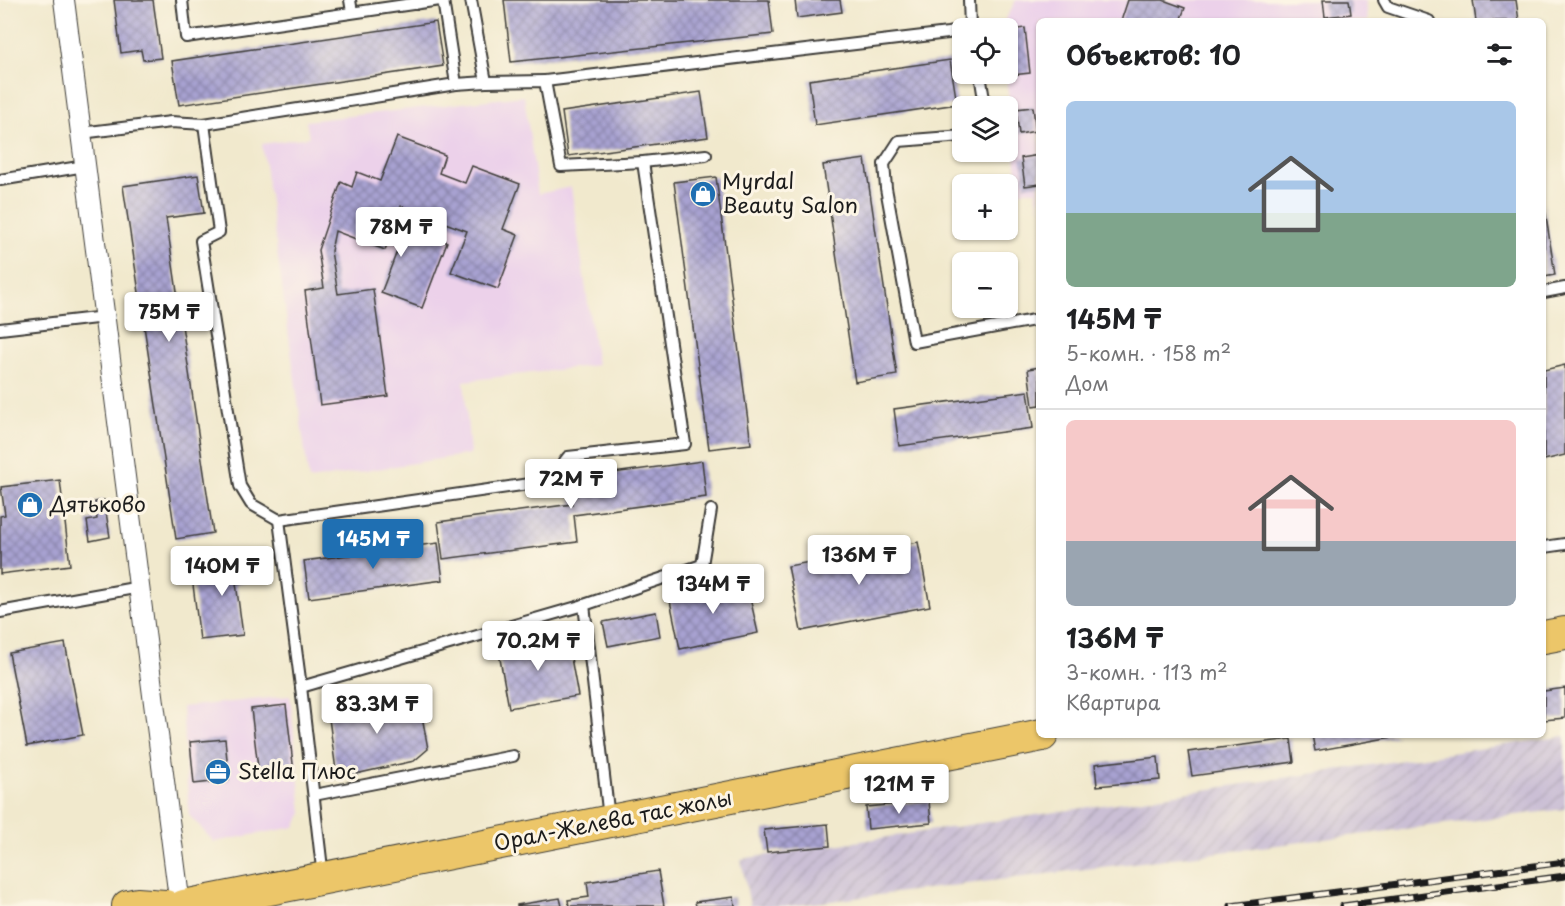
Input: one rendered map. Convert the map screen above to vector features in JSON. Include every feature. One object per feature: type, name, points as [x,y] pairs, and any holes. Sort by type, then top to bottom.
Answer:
[{"type":"main road","points":[[1546,637],[1565,633]]},
{"type":"main road","name":"Орал-Желева тас жолы","points":[[182,906],[1036,736]]},
{"type":"main road","points":[[129,906],[137,904],[165,906]]},
{"type":"street","points":[[64,0],[182,906]]},
{"type":"lane","points":[[182,0],[186,37],[441,0],[456,84]]},
{"type":"lane","points":[[350,0],[352,12]]},
{"type":"lane","points":[[471,0],[486,82]]},
{"type":"lane","points":[[968,18],[969,0]]},
{"type":"lane","points":[[1384,0],[1388,7],[1420,18]]},
{"type":"lane","points":[[81,133],[171,122],[204,124],[456,84],[545,81],[952,32]]},
{"type":"lane","points":[[545,81],[561,166],[643,162],[706,155]]},
{"type":"lane","points":[[204,124],[219,232],[201,241],[240,486],[251,504],[279,520],[550,481],[568,457],[685,444],[643,162]]},
{"type":"lane","points":[[952,137],[899,141],[884,164],[886,189],[914,342],[1036,320]]},
{"type":"lane","points":[[0,180],[85,166]]},
{"type":"lane","points":[[1546,292],[1565,288]]},
{"type":"lane","points":[[0,329],[105,317]]},
{"type":"lane","points":[[301,687],[584,605],[702,565],[711,510]]},
{"type":"lane","points":[[279,520],[323,879]]},
{"type":"lane","points":[[1546,547],[1565,544]]},
{"type":"lane","points":[[0,612],[140,587]]},
{"type":"lane","points":[[584,605],[610,821]]},
{"type":"lane","points":[[314,795],[513,756]]},
{"type":"shaded area","points":[[1016,0],[1366,0],[1368,18],[1036,18],[1036,191],[1019,191],[1016,162],[1018,162],[1018,96],[1008,96],[1007,84],[1018,84],[1018,18],[1006,18]]},
{"type":"shaded area","points":[[524,96],[538,194],[571,187],[597,365],[464,381],[470,454],[309,480],[262,144],[309,137],[306,121]]},
{"type":"shaded area","name":"Stella Плюс","points":[[290,696],[302,813],[295,827],[214,842],[189,815],[182,707]]},
{"type":"shaded area","points":[[1565,736],[1565,809],[791,906],[750,906],[741,859]]},
{"type":"building","points":[[114,0],[153,0],[161,58],[143,60],[141,50],[121,53]]},
{"type":"building","points":[[504,0],[769,0],[773,34],[511,62]]},
{"type":"building","points":[[795,0],[840,0],[842,12],[797,18]]},
{"type":"building","points":[[1128,0],[1163,0],[1185,8],[1181,18],[1122,18]]},
{"type":"building","points":[[1323,0],[1349,0],[1351,14],[1325,17]]},
{"type":"building","points":[[1473,0],[1516,0],[1519,18],[1476,18]]},
{"type":"building","points":[[436,22],[443,66],[179,105],[172,61]]},
{"type":"building","points":[[1025,28],[1030,73],[1018,74],[1018,29]]},
{"type":"building","points":[[950,60],[956,96],[952,96],[952,105],[815,125],[809,80]]},
{"type":"building","points":[[701,92],[708,137],[568,156],[562,112]]},
{"type":"building","points":[[1033,107],[1036,131],[1019,134],[1018,109]]},
{"type":"building","points":[[397,137],[445,155],[439,173],[465,183],[472,166],[520,184],[503,229],[518,235],[498,289],[451,272],[467,231],[437,220],[431,237],[447,242],[422,308],[381,293],[406,228],[415,231],[421,214],[401,206],[385,250],[335,231],[331,251],[338,294],[373,289],[388,396],[320,405],[305,291],[324,288],[318,250],[341,182],[352,187],[357,172],[380,181]]},
{"type":"building","points":[[1036,156],[1036,185],[1025,186],[1021,158]]},
{"type":"building","points":[[865,159],[897,375],[855,382],[823,165]]},
{"type":"building","points":[[198,175],[204,213],[166,218],[213,533],[176,539],[123,186]]},
{"type":"building","points":[[716,177],[751,444],[709,449],[674,182]]},
{"type":"building","points":[[1546,216],[1555,275],[1546,277]]},
{"type":"building","points":[[1565,365],[1565,455],[1546,460],[1546,370]]},
{"type":"building","points":[[1036,368],[1036,406],[1033,406],[1028,369]]},
{"type":"building","points":[[1028,391],[1033,428],[899,446],[894,409]]},
{"type":"building","points":[[702,461],[706,497],[574,515],[577,542],[443,559],[438,522],[572,504],[569,479]]},
{"type":"building","points":[[60,480],[70,565],[0,574],[0,516],[5,515],[1,487]]},
{"type":"building","points":[[104,500],[110,537],[90,541],[87,521],[97,519],[95,502]]},
{"type":"building","points":[[918,542],[930,606],[801,631],[788,566]]},
{"type":"building","points":[[438,543],[443,580],[309,598],[304,561]]},
{"type":"building","points":[[263,560],[266,580],[236,583],[243,635],[200,640],[191,569]]},
{"type":"building","points":[[746,580],[758,633],[680,649],[669,596]]},
{"type":"building","points":[[656,612],[660,636],[608,646],[603,622]]},
{"type":"building","points":[[567,636],[578,696],[509,708],[498,648]]},
{"type":"building","points":[[65,643],[83,735],[27,746],[9,653]]},
{"type":"building","points":[[1565,688],[1565,718],[1546,720],[1546,691]]},
{"type":"building","points":[[418,694],[428,749],[414,761],[337,778],[328,711]]},
{"type":"building","points":[[286,705],[294,772],[259,776],[251,709]]},
{"type":"building","points":[[1313,738],[1386,738],[1315,751]]},
{"type":"building","points":[[225,739],[229,780],[194,784],[190,742]]},
{"type":"building","points":[[1291,739],[1294,762],[1192,776],[1188,752]]},
{"type":"building","points":[[1158,757],[1160,780],[1097,786],[1095,764]]},
{"type":"building","points":[[929,801],[931,823],[868,829],[866,807]]},
{"type":"building","points":[[828,824],[830,846],[767,852],[764,830]]},
{"type":"building","points":[[658,871],[664,906],[569,906],[568,900],[589,897],[587,882]]},
{"type":"building","points":[[734,897],[735,906],[696,906],[695,902]]},
{"type":"building","points":[[560,898],[562,906],[517,906],[517,905]]},
{"type":"railway","points":[[1231,906],[1565,862]]},
{"type":"railway","points":[[1343,906],[1565,876]]},
{"type":"place","name":"Myrdal Beauty Salon","points":[[703,194]]},
{"type":"place","name":"Дятьково","points":[[30,505]]},
{"type":"place","name":"Stella Плюс","points":[[218,772]]}]
